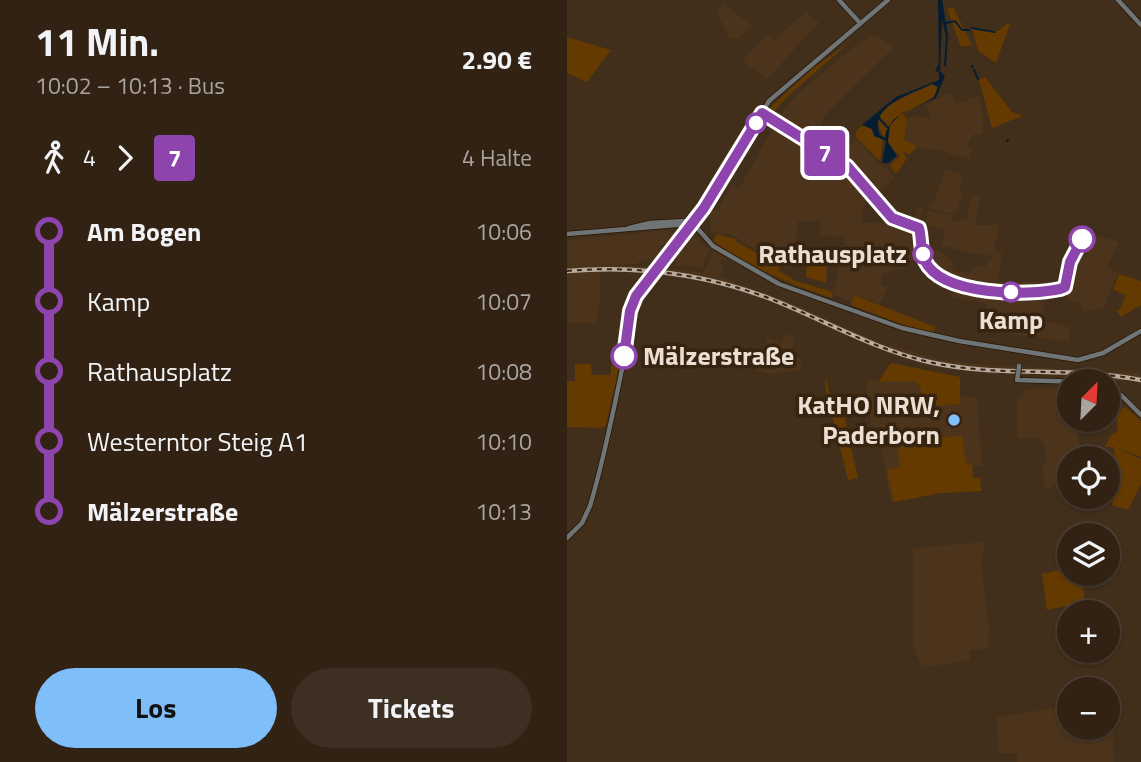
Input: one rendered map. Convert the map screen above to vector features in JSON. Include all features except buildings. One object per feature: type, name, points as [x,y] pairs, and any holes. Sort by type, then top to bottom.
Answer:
[{"type":"main road","points":[[839,0],[860,23]]},
{"type":"main road","points":[[661,263],[691,224],[772,98],[888,0]]},
{"type":"main road","points":[[1118,0],[1141,25]]},
{"type":"main road","points":[[569,235],[678,220],[691,224],[713,246],[778,283],[915,332],[1020,352],[1090,359],[1141,331]]},
{"type":"main road","points":[[629,228],[691,224]]},
{"type":"main road","points":[[670,226],[679,239]]},
{"type":"main road","points":[[567,538],[582,523],[589,509],[622,370],[630,311],[636,296],[650,277]]},
{"type":"main road","points":[[1020,352],[1017,378],[1057,380]]},
{"type":"main road","points":[[1120,395],[1141,415]]},
{"type":"shaded area","points":[[723,3],[752,26],[740,38],[730,39],[717,13]]},
{"type":"shaded area","points":[[953,7],[972,45],[961,47],[947,9]]},
{"type":"shaded area","points":[[806,11],[819,23],[767,79],[742,61],[767,35],[774,40]]},
{"type":"shaded area","points":[[1010,24],[996,63],[978,51],[972,27],[998,31]]},
{"type":"shaded area","points":[[875,35],[894,47],[824,116],[818,136],[843,151],[857,140],[895,177],[879,193],[901,213],[915,216],[917,207],[923,208],[920,223],[902,220],[889,212],[880,197],[870,196],[863,208],[862,223],[894,223],[916,234],[919,260],[910,261],[910,266],[883,274],[881,285],[888,287],[880,304],[855,295],[852,302],[833,295],[845,238],[820,235],[820,221],[798,221],[797,236],[787,269],[732,235],[711,233],[710,210],[717,210],[732,185],[739,189],[777,121],[795,96],[857,44]]},
{"type":"shaded area","points":[[567,37],[611,50],[587,82],[567,73]]},
{"type":"shaded area","points":[[851,41],[774,111],[770,108],[813,68]]},
{"type":"shaded area","points":[[985,77],[1012,112],[1021,115],[1022,121],[1020,117],[992,128],[979,80]]},
{"type":"shaded area","points":[[933,84],[938,86],[934,97],[903,114],[907,120],[904,140],[916,145],[916,148],[909,155],[902,151],[907,158],[898,172],[894,173],[890,165],[900,156],[886,141],[879,119],[883,111],[892,104]]},
{"type":"shaded area","points":[[950,92],[956,104],[979,96],[983,113],[983,135],[974,134],[970,140],[970,159],[958,155],[956,157],[940,150],[917,148],[917,144],[905,140],[907,120],[911,116],[932,118],[926,105]]},
{"type":"shaded area","points":[[862,125],[872,129],[883,139],[880,161],[856,137],[856,132]]},
{"type":"shaded area","points":[[945,169],[963,175],[959,189],[963,194],[955,215],[928,208],[930,202],[934,203],[941,182],[945,183],[942,179]]},
{"type":"shaded area","points":[[972,194],[980,195],[975,225],[999,225],[994,251],[1002,252],[998,282],[1041,282],[1045,321],[1069,327],[1069,342],[982,330],[986,303],[952,298],[955,281],[925,259],[925,249],[938,250],[954,261],[954,271],[969,273],[979,265],[986,267],[987,260],[992,260],[992,256],[963,252],[946,246],[944,248],[941,246],[946,230],[924,224],[928,210],[952,215],[952,222],[967,219]]},
{"type":"shaded area","points":[[669,230],[674,235],[670,244],[661,245],[661,254],[657,260],[643,260],[636,264],[598,265],[663,267],[703,273],[714,251],[723,256],[720,263],[724,266],[720,277],[804,308],[832,322],[830,327],[757,296],[707,280],[613,271],[598,272],[600,305],[596,323],[567,323],[567,240]]},
{"type":"shaded area","points":[[1087,232],[1119,242],[1107,268],[1118,272],[1103,309],[1082,311],[1080,303],[1068,301],[1066,287]]},
{"type":"shaded area","points":[[717,234],[736,239],[735,241],[779,265],[779,271],[796,281],[833,292],[832,298],[786,281],[741,259],[713,241]]},
{"type":"shaded area","points":[[699,237],[700,243],[710,249],[702,268],[675,265],[680,245],[685,238]]},
{"type":"shaded area","points":[[807,256],[827,260],[826,283],[806,277]]},
{"type":"shaded area","points":[[1119,274],[1141,281],[1141,305],[1121,317],[1116,310],[1120,309],[1126,295],[1113,290]]},
{"type":"shaded area","points":[[854,295],[935,327],[934,333],[911,328],[851,305]]},
{"type":"shaded area","points":[[838,325],[884,344],[942,360],[1064,369],[1057,369],[1057,375],[973,372],[941,366],[867,344],[835,330]]},
{"type":"shaded area","points":[[786,333],[795,338],[790,356],[800,358],[802,370],[769,374],[756,371],[764,351],[782,357],[784,352],[765,345],[768,338],[781,343]]},
{"type":"shaded area","points":[[891,363],[960,377],[960,396],[977,397],[982,466],[973,467],[973,478],[980,478],[982,491],[941,493],[891,502],[880,441],[873,442],[866,381],[879,381]]},
{"type":"shaded area","points":[[891,363],[960,377],[960,404],[924,406],[920,386],[914,381],[878,382]]},
{"type":"shaded area","points":[[575,364],[591,364],[592,375],[611,375],[611,364],[619,368],[606,425],[602,428],[567,427],[567,381],[575,381]]},
{"type":"shaded area","points":[[1120,372],[1140,373],[1141,382],[1120,381]]},
{"type":"shaded area","points":[[826,376],[833,412],[837,409],[843,411],[858,478],[848,480],[825,388]]},
{"type":"shaded area","points":[[1057,388],[1057,432],[1078,432],[1079,446],[1057,446],[1057,486],[1045,489],[1042,463],[1047,462],[1040,438],[1017,439],[1017,401],[1026,389]]},
{"type":"shaded area","points":[[1124,406],[1141,421],[1141,457],[1120,449],[1120,446],[1105,446],[1110,436],[1120,432],[1120,411]]},
{"type":"shaded area","points":[[962,436],[966,463],[972,463],[973,478],[980,478],[981,491],[941,493],[894,502],[887,470],[900,467],[898,453],[905,439]]},
{"type":"shaded area","points":[[1120,449],[1141,459],[1141,484],[1128,510],[1120,508]]},
{"type":"shaded area","points":[[985,542],[981,562],[989,628],[988,649],[970,650],[970,660],[922,668],[913,646],[913,548]]},
{"type":"shaded area","points":[[1057,571],[1057,586],[1083,586],[1085,600],[1057,600],[1057,608],[1047,610],[1042,574]]},
{"type":"shaded area","points":[[1057,708],[1057,740],[1113,740],[1114,762],[1017,762],[1017,753],[998,753],[997,717]]},
{"type":"water","points":[[938,0],[942,0],[948,35],[944,66],[946,36],[942,20],[940,71],[945,76],[936,98],[911,109],[934,97],[938,87],[932,84],[894,102],[880,116],[880,135],[885,138],[891,122],[900,115],[890,125],[888,142],[897,156],[888,163],[882,163],[886,141],[874,136],[872,129],[862,125],[896,97],[939,80],[939,71],[935,72],[939,63]]},
{"type":"waterway","points":[[946,23],[955,21],[962,30],[969,30]]},
{"type":"waterway","points":[[972,28],[995,32]]},
{"type":"waterway","points":[[974,70],[978,79]]},
{"type":"waterway","points":[[879,118],[887,127]]},
{"type":"tunnel","points":[[650,277],[661,263]]},
{"type":"railway","points":[[567,271],[619,269],[671,273],[721,283],[771,299],[888,350],[955,367],[1088,374],[1141,380]]},
{"type":"bus line","name":"7","points":[[624,356],[630,311],[636,296],[704,208],[762,113],[847,166],[892,218],[919,228],[927,265],[936,274],[954,284],[1031,293],[1060,289],[1065,287],[1070,262],[1082,239]]},
{"type":"place","name":"Rathausplatz","points":[[923,254]]},
{"type":"place","name":"Kamp","points":[[1011,292]]},
{"type":"place","name":"Mälzerstraße","points":[[624,356]]},
{"type":"place","name":"KatHO NRW, Paderborn","points":[[954,420]]}]
